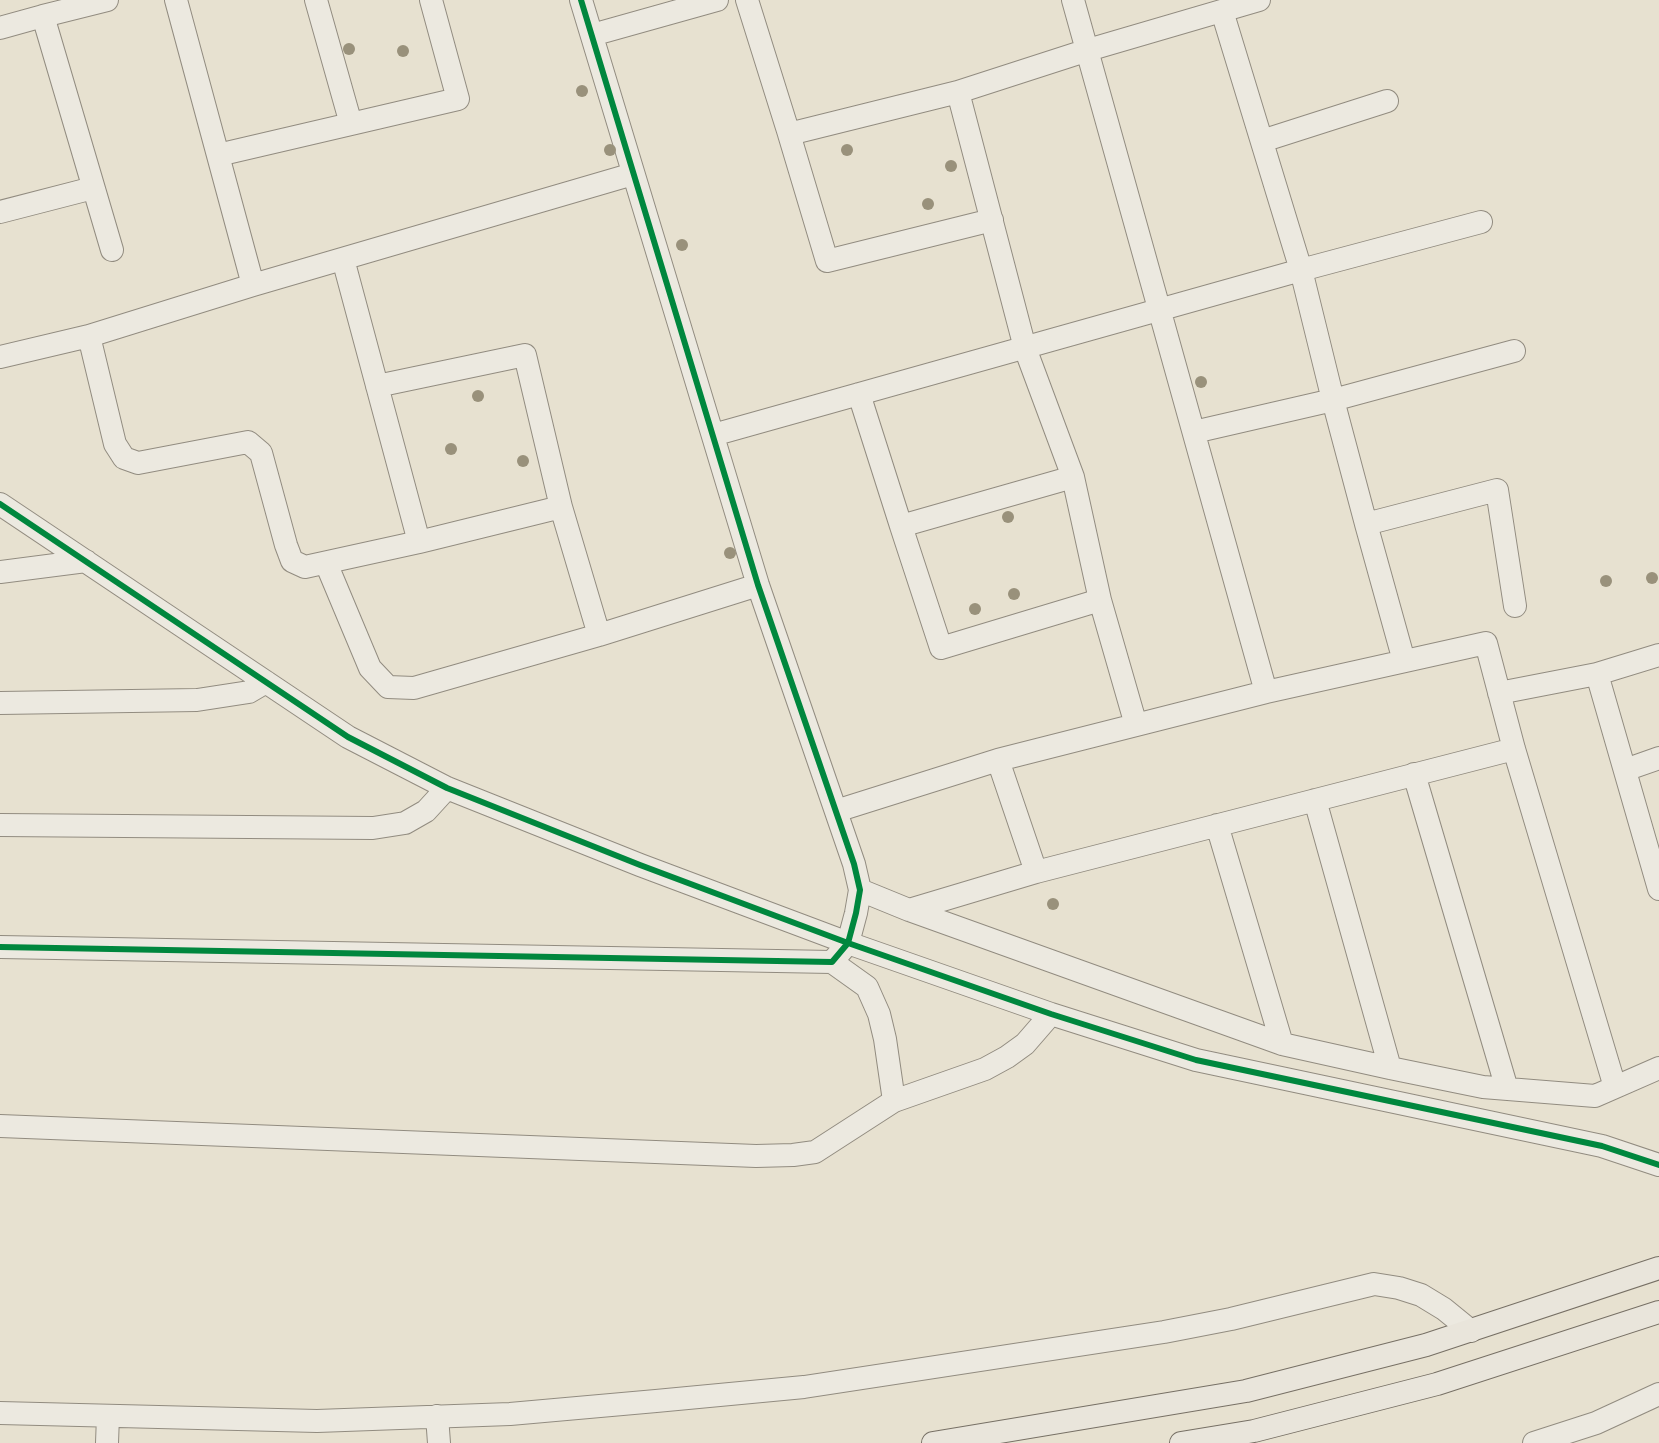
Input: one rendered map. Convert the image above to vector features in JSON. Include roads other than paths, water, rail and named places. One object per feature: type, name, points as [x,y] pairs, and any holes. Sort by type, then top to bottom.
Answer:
[{"type":"main road","points":[[933,1443],[1246,1391],[1426,1345],[1659,1268]]},
{"type":"main road","points":[[1181,1443],[1254,1431],[1437,1384],[1659,1312]]},
{"type":"street","points":[[0,28],[107,0]]},
{"type":"street","points":[[176,0],[253,285]]},
{"type":"street","points":[[316,0],[351,124]]},
{"type":"street","points":[[218,155],[458,99],[431,0]]},
{"type":"street","points":[[581,0],[758,585],[854,864],[860,890],[856,913],[848,943],[832,962]]},
{"type":"street","points":[[592,35],[717,0]]},
{"type":"street","points":[[747,0],[827,261],[992,220]]},
{"type":"street","points":[[1073,0],[1266,692]]},
{"type":"street","points":[[789,134],[958,92],[1088,50],[1259,0]]},
{"type":"street","points":[[1222,11],[1301,270],[1333,400],[1404,661]]},
{"type":"street","points":[[43,16],[112,250]]},
{"type":"street","points":[[958,92],[1025,348],[1073,477],[1100,600],[1136,726]]},
{"type":"street","points":[[1262,141],[1387,100]]},
{"type":"street","points":[[0,357],[89,336],[253,285],[633,174]]},
{"type":"street","points":[[0,212],[93,188]]},
{"type":"street","points":[[713,435],[1301,270],[1481,222]]},
{"type":"street","points":[[342,259],[419,542]]},
{"type":"street","points":[[89,336],[115,444],[124,458],[138,463],[248,442],[261,453],[286,545],[292,561],[305,567],[419,542],[561,507]]},
{"type":"street","points":[[1194,432],[1333,400],[1514,350]]},
{"type":"street","points":[[377,386],[525,355],[561,507],[599,635]]},
{"type":"street","points":[[859,394],[941,648],[1100,600]]},
{"type":"street","points":[[901,526],[1073,477]]},
{"type":"street","points":[[1366,524],[1497,490],[1515,606]]},
{"type":"street","points":[[0,504],[348,737],[447,788],[640,865],[848,943],[1051,1014],[1196,1060],[1602,1146],[1659,1165]]},
{"type":"street","points":[[0,572],[86,562]]},
{"type":"street","points":[[326,563],[370,668],[388,687],[414,688],[599,635],[758,585]]},
{"type":"street","points":[[836,811],[998,760],[1266,692],[1486,643],[1514,749],[1615,1087]]},
{"type":"street","points":[[1499,694],[1597,674],[1659,655]]},
{"type":"street","points":[[1597,674],[1625,770],[1655,861],[1659,889]]},
{"type":"street","points":[[0,703],[197,700],[249,692],[266,682]]},
{"type":"street","points":[[909,910],[1036,872],[1514,749]]},
{"type":"street","points":[[1625,770],[1659,758]]},
{"type":"street","points":[[998,760],[1036,872]]},
{"type":"street","points":[[1414,774],[1507,1089]]},
{"type":"street","points":[[0,825],[374,828],[405,823],[426,811],[447,788]]},
{"type":"street","points":[[1315,800],[1390,1068]]},
{"type":"street","points":[[1217,825],[1282,1044]]},
{"type":"street","points":[[860,890],[909,910],[1282,1044],[1483,1087],[1595,1096],[1659,1068]]},
{"type":"street","points":[[0,948],[832,962],[867,987],[879,1014],[885,1040],[894,1101]]},
{"type":"street","points":[[0,1126],[756,1156],[793,1155],[815,1152],[894,1101],[985,1069],[1007,1057],[1025,1044],[1051,1014]]},
{"type":"street","points":[[0,1413],[317,1422],[510,1414],[804,1387],[1164,1332],[1231,1319],[1374,1284],[1399,1288],[1421,1295],[1444,1309],[1471,1331]]},
{"type":"street","points":[[1534,1443],[1596,1423],[1659,1394]]},
{"type":"street","points":[[107,1443],[108,1416]]},
{"type":"street","points":[[437,1416],[439,1443]]}]
